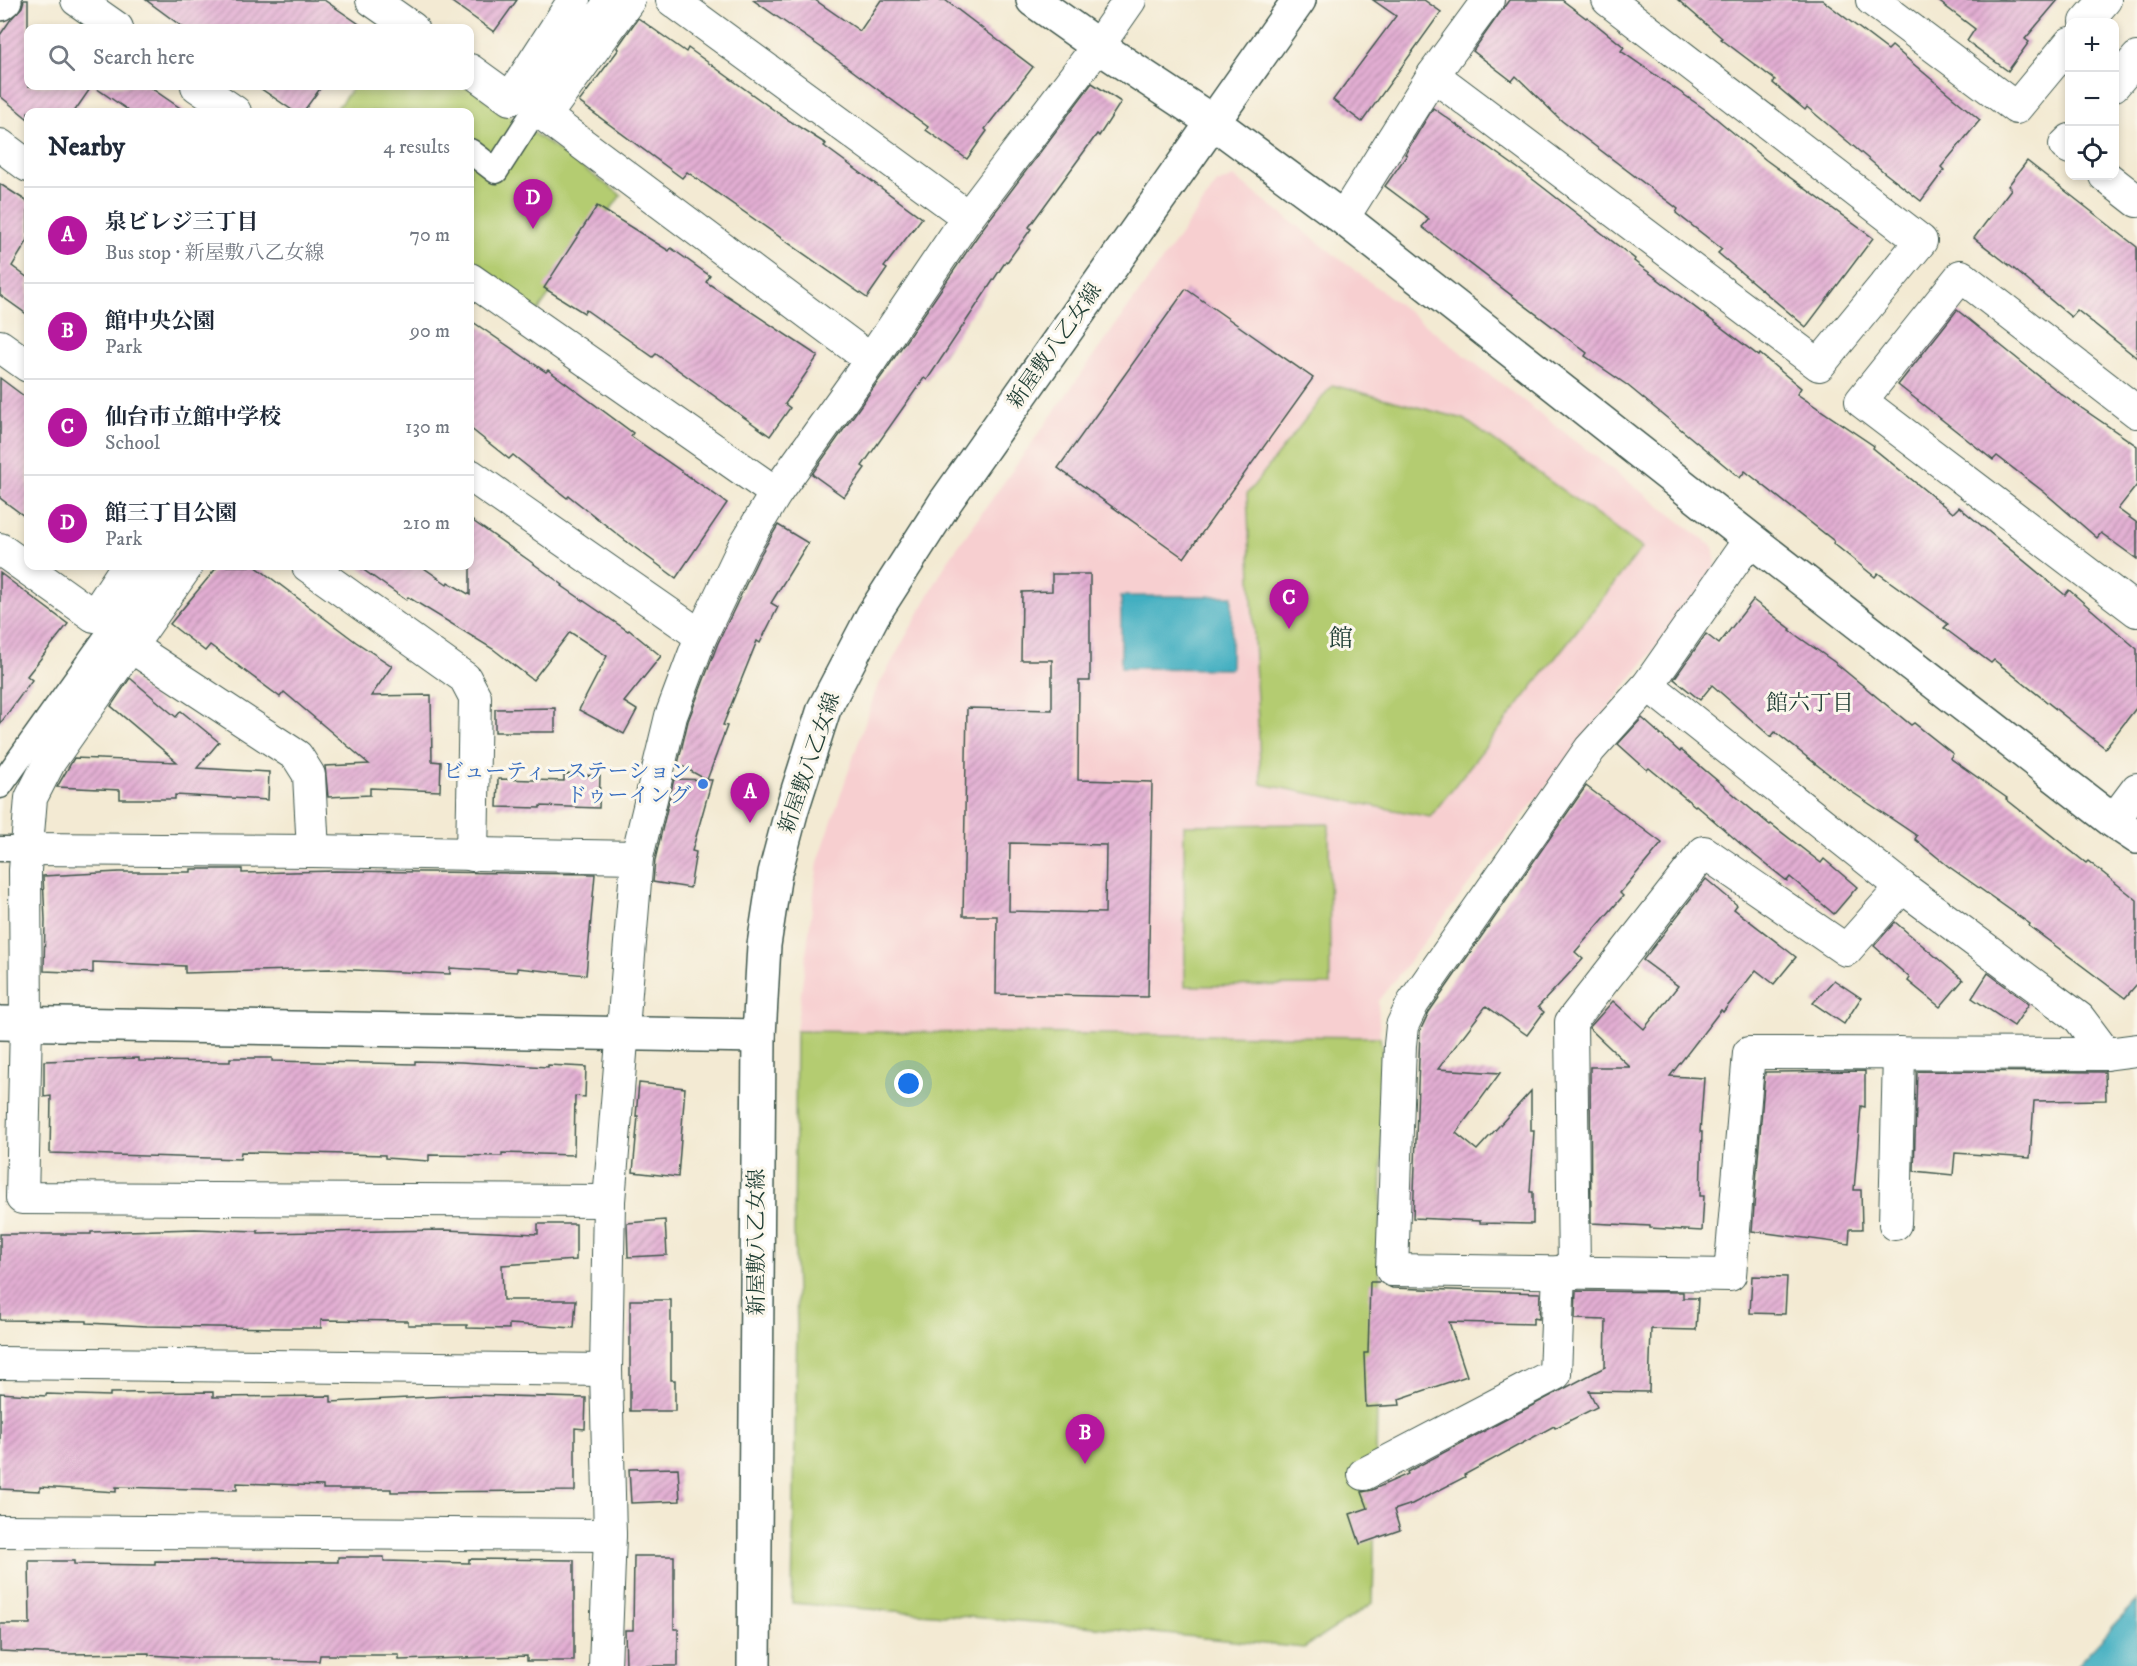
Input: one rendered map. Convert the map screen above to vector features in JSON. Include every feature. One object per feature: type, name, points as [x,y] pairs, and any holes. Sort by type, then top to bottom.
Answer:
[{"type":"street","points":[[0,4],[5,0]]},
{"type":"street","points":[[77,0],[111,24]]},
{"type":"street","points":[[372,0],[406,24]]},
{"type":"street","points":[[474,73],[510,99],[574,0]]},
{"type":"street","points":[[474,154],[496,171],[606,0]]},
{"type":"street","points":[[630,0],[545,116],[871,360]]},
{"type":"street","points":[[672,0],[968,217]]},
{"type":"street","points":[[1033,0],[1213,122],[1343,218],[1750,539],[2125,829],[2137,789]]},
{"type":"street","points":[[604,1666],[610,1535],[606,1370],[609,1201],[637,857],[670,716],[701,636],[743,548],[776,493],[871,360],[968,217],[1098,46],[1130,0]]},
{"type":"street","name":"新屋敷八乙女線","points":[[754,1666],[759,1036],[764,945],[775,873],[824,709],[873,615],[946,501],[1299,0]]},
{"type":"street","points":[[1343,218],[1433,75],[1488,0]]},
{"type":"street","points":[[1433,75],[1819,365],[1921,241],[1608,0]]},
{"type":"street","points":[[1872,0],[2016,108],[2065,49]]},
{"type":"street","points":[[2089,18],[2104,0]]},
{"type":"street","points":[[2119,80],[2137,58]]},
{"type":"street","points":[[203,90],[229,108]]},
{"type":"street","points":[[0,145],[24,163]]},
{"type":"street","points":[[2110,180],[2137,201]]},
{"type":"street","points":[[2137,412],[1961,276],[1861,402],[2137,611]]},
{"type":"street","points":[[474,282],[776,493]]},
{"type":"street","points":[[0,346],[24,363]]},
{"type":"street","points":[[474,478],[701,636]]},
{"type":"street","points":[[1750,539],[1648,685],[1590,749],[1413,1003],[1402,1026],[1399,1062],[1392,1270],[1730,1275],[1749,1053],[2106,1054],[2137,1050]]},
{"type":"street","points":[[0,549],[24,566]]},
{"type":"street","points":[[29,570],[94,616],[124,570]]},
{"type":"street","points":[[0,786],[154,570]]},
{"type":"street","points":[[184,570],[50,761],[31,798],[14,849],[24,870],[13,1023],[22,1198],[609,1201]]},
{"type":"street","points":[[314,570],[465,678],[475,697],[472,855]]},
{"type":"street","points":[[130,646],[297,756],[309,775],[313,851]]},
{"type":"street","points":[[1648,685],[1902,887],[2079,1018],[2106,1054]]},
{"type":"street","points":[[14,849],[313,851],[637,857]]},
{"type":"street","points":[[1364,1474],[1555,1374],[1566,1272],[1571,1022],[1704,852],[1846,950],[1902,887]]},
{"type":"street","points":[[13,1023],[759,1036]]},
{"type":"street","points":[[1894,1224],[1899,1053]]},
{"type":"street","points":[[0,1363],[606,1370]]},
{"type":"street","points":[[0,1531],[610,1535]]},
{"type":"shaded area","points":[[1234,177],[1713,547],[1717,569],[1378,1001],[1380,1037],[796,1031],[818,862],[876,690],[947,562],[1217,183]]},
{"type":"green space","points":[[351,90],[473,90],[621,195],[538,311],[474,265],[474,108],[337,108]]},
{"type":"green space","points":[[1332,385],[1464,419],[1642,548],[1430,817],[1261,784],[1247,494]]},
{"type":"green space","points":[[1329,824],[1330,985],[1185,986],[1184,825]]},
{"type":"green space","points":[[796,1031],[1380,1037],[1384,1063],[1373,1603],[1304,1648],[1085,1626],[792,1603],[797,1325],[794,1230]]},
{"type":"water","points":[[1121,596],[1232,596],[1231,669],[1121,668]]},
{"type":"water","points":[[2137,1601],[2137,1666],[2076,1666]]},
{"type":"building","points":[[24,0],[28,0],[28,24],[24,24],[24,90],[89,90],[77,108],[24,108],[24,116],[0,96],[0,35],[22,7]]},
{"type":"building","points":[[146,0],[324,0],[359,24],[179,24]]},
{"type":"building","points":[[449,0],[517,0],[494,32]]},
{"type":"building","points":[[753,0],[815,0],[860,31],[881,0],[945,0],[1033,67],[985,129],[987,131],[967,159],[926,130],[928,127],[822,48]]},
{"type":"building","points":[[1373,0],[1424,0],[1441,12],[1362,122],[1333,100],[1396,16]]},
{"type":"building","points":[[1509,0],[1562,0],[1624,47],[1621,51],[1706,110],[1766,160],[1873,238],[1806,327],[1718,253],[1722,249],[1676,213],[1678,209],[1562,121],[1516,76],[1512,81],[1473,51]]},
{"type":"building","points":[[1678,0],[1822,0],[1888,50],[1892,46],[1980,120],[1941,167],[1944,170],[1921,201],[1807,107],[1805,110],[1773,83],[1775,80],[1721,39]]},
{"type":"building","points":[[1937,0],[2058,0],[2025,39],[2029,42],[2008,71],[1967,41],[1975,29]]},
{"type":"building","points":[[638,18],[686,52],[688,48],[785,118],[826,144],[824,146],[922,218],[884,267],[887,269],[867,298],[687,172],[682,178],[579,102],[619,49],[617,48]]},
{"type":"building","points":[[1092,83],[1121,102],[1099,136],[1097,134],[1029,227],[1031,229],[1006,261],[927,380],[924,378],[862,466],[865,468],[844,497],[812,474],[983,228]]},
{"type":"building","points":[[99,90],[154,90],[180,108],[125,108]]},
{"type":"building","points":[[263,90],[319,90],[306,108],[289,108]]},
{"type":"building","points":[[1433,108],[1526,174],[1635,259],[1634,261],[1759,356],[1760,354],[1801,388],[1797,394],[1874,446],[1873,448],[1953,513],[1959,507],[2065,595],[2069,590],[2137,649],[2137,707],[2105,748],[1994,660],[1991,663],[1944,628],[1948,624],[1878,573],[1875,577],[1833,543],[1834,541],[1745,471],[1740,478],[1627,385],[1585,356],[1587,353],[1422,227],[1429,219],[1385,186],[1407,155],[1405,154]]},
{"type":"building","points":[[2027,161],[2137,247],[2137,358],[2077,310],[2071,317],[1974,238],[2011,189],[2008,186]]},
{"type":"building","points":[[0,184],[24,199],[24,246],[12,266],[24,275],[24,312],[0,295]]},
{"type":"building","points":[[597,206],[669,251],[671,248],[710,276],[706,282],[818,356],[785,404],[790,408],[770,436],[656,354],[653,357],[586,310],[584,313],[544,288]]},
{"type":"building","points":[[1186,289],[1313,378],[1184,558],[1058,468]]},
{"type":"building","points":[[1957,310],[2061,394],[2137,446],[2137,485],[2118,509],[2137,523],[2137,559],[2101,533],[2097,538],[2044,492],[1997,456],[1993,460],[1898,385]]},
{"type":"building","points":[[474,323],[546,372],[548,370],[633,433],[631,436],[727,503],[676,578],[513,455],[509,459],[474,431]]},
{"type":"building","points":[[0,378],[24,396],[24,516],[0,498]]},
{"type":"building","points":[[474,522],[562,586],[629,630],[661,656],[624,702],[637,710],[624,734],[579,710],[607,656],[570,632],[533,680],[493,649],[408,597],[406,600],[364,570],[427,570],[447,584],[448,582],[470,595],[470,570],[474,570]]},
{"type":"building","points":[[778,525],[808,543],[771,603],[778,607],[760,643],[757,641],[723,725],[727,726],[707,780],[678,764],[688,721],[718,643],[759,557]]},
{"type":"building","points":[[215,570],[260,570],[356,642],[392,666],[371,696],[431,695],[432,761],[441,762],[440,791],[370,788],[370,795],[328,797],[325,766],[369,764],[284,692],[280,697],[210,645],[205,651],[170,624]]},
{"type":"building","points":[[0,573],[68,624],[27,676],[32,680],[0,724]]},
{"type":"building","points":[[1052,574],[1090,574],[1090,681],[1079,681],[1078,780],[1152,782],[1148,997],[996,994],[997,916],[963,916],[967,708],[1052,710],[1052,660],[1021,660],[1022,592],[1052,591]],"holes":[[[1010,843],[1106,845],[1105,913],[1009,911]]]},
{"type":"building","points":[[1753,600],[1911,725],[1914,723],[1953,754],[1950,758],[2007,798],[2086,863],[2088,861],[2137,900],[2137,984],[2125,998],[2029,926],[2030,924],[1948,866],[1915,839],[1917,836],[1849,790],[1775,732],[1771,737],[1712,685],[1700,700],[1674,679],[1706,634],[1719,644]]},
{"type":"building","points":[[130,678],[176,717],[181,711],[219,742],[197,768],[269,772],[268,800],[175,795],[175,799],[120,799],[120,790],[57,787],[74,758],[177,762],[111,706]]},
{"type":"building","points":[[555,708],[555,732],[495,732],[495,709]]},
{"type":"building","points":[[1642,718],[1770,825],[1821,863],[1824,859],[1857,887],[1834,914],[1790,877],[1787,881],[1696,805],[1649,768],[1647,770],[1618,744]]},
{"type":"building","points":[[564,774],[600,776],[599,808],[497,807],[498,779],[564,781]]},
{"type":"building","points":[[674,779],[712,780],[692,851],[696,852],[690,888],[653,882],[655,860]]},
{"type":"building","points":[[1586,786],[1662,843],[1620,893],[1623,896],[1575,952],[1583,959],[1538,1007],[1544,1012],[1527,1035],[1486,1006],[1438,1069],[1500,1073],[1456,1133],[1477,1150],[1531,1091],[1531,1131],[1534,1131],[1530,1192],[1533,1192],[1533,1224],[1413,1218],[1420,1031],[1429,1012]]},
{"type":"building","points":[[191,869],[242,869],[242,873],[335,871],[595,874],[586,975],[517,968],[517,972],[450,968],[450,974],[330,969],[185,973],[185,966],[93,962],[93,973],[44,971],[43,876],[119,872],[191,872]]},
{"type":"building","points":[[1706,879],[1737,905],[1734,909],[1796,957],[1774,984],[1756,970],[1723,1012],[1721,1010],[1670,1076],[1704,1078],[1700,1132],[1702,1132],[1700,1196],[1704,1196],[1702,1231],[1591,1223],[1590,1067],[1630,1067],[1589,1028],[1613,1001],[1644,1029],[1678,986],[1643,960]]},
{"type":"building","points":[[1895,922],[1963,980],[1940,1007],[1908,981],[1910,978],[1874,946]]},
{"type":"building","points":[[1988,973],[2029,1004],[2014,1026],[1972,998]]},
{"type":"building","points":[[1834,980],[1861,998],[1844,1024],[1813,1003]]},
{"type":"building","points":[[139,1058],[139,1061],[230,1062],[230,1058],[272,1058],[272,1061],[415,1064],[415,1061],[586,1067],[585,1097],[575,1096],[574,1155],[502,1153],[502,1156],[429,1155],[429,1161],[385,1158],[385,1155],[306,1153],[241,1152],[240,1159],[50,1153],[51,1096],[44,1097],[44,1061]]},
{"type":"building","points":[[1865,1071],[1865,1107],[1861,1106],[1854,1190],[1861,1190],[1862,1229],[1850,1229],[1849,1244],[1752,1231],[1765,1072]]},
{"type":"building","points":[[1917,1071],[2105,1072],[2106,1100],[2034,1101],[2030,1158],[1955,1153],[1953,1175],[1914,1171]]},
{"type":"building","points":[[639,1083],[685,1088],[678,1177],[633,1172]]},
{"type":"building","points":[[665,1220],[667,1255],[628,1257],[627,1223]]},
{"type":"building","points":[[538,1224],[576,1224],[576,1260],[502,1265],[503,1300],[576,1300],[574,1328],[509,1324],[509,1329],[467,1328],[467,1325],[408,1325],[408,1321],[321,1320],[321,1328],[284,1328],[147,1326],[87,1323],[87,1321],[0,1320],[0,1234],[91,1234],[91,1232],[195,1229],[258,1231],[258,1233],[445,1230],[538,1234]]},
{"type":"building","points":[[1752,1276],[1787,1277],[1785,1314],[1750,1313]]},
{"type":"building","points":[[1370,1282],[1380,1282],[1392,1288],[1540,1293],[1539,1319],[1533,1318],[1533,1324],[1449,1322],[1467,1376],[1399,1399],[1400,1405],[1366,1407],[1364,1353],[1368,1353]]},
{"type":"building","points":[[1576,1291],[1683,1292],[1683,1298],[1698,1298],[1696,1330],[1651,1329],[1649,1392],[1589,1391],[1597,1407],[1555,1428],[1554,1426],[1464,1475],[1465,1477],[1412,1504],[1394,1510],[1400,1530],[1360,1544],[1350,1514],[1368,1508],[1362,1492],[1408,1474],[1407,1472],[1605,1367],[1606,1320],[1575,1319]]},
{"type":"building","points":[[630,1300],[671,1300],[671,1380],[675,1380],[675,1411],[630,1411]]},
{"type":"building","points":[[213,1392],[213,1397],[331,1396],[331,1402],[466,1395],[586,1398],[585,1429],[575,1428],[575,1491],[391,1492],[391,1489],[323,1489],[323,1486],[237,1483],[237,1490],[116,1487],[116,1492],[40,1487],[40,1491],[0,1489],[0,1393],[110,1396],[110,1393]]},
{"type":"building","points":[[678,1468],[680,1501],[631,1503],[629,1469]]},
{"type":"building","points":[[634,1556],[674,1556],[674,1629],[678,1629],[678,1666],[626,1666],[625,1630],[633,1630]]},
{"type":"building","points":[[338,1557],[384,1557],[384,1561],[469,1563],[469,1559],[574,1560],[574,1661],[527,1661],[527,1656],[399,1660],[399,1655],[320,1655],[319,1661],[273,1660],[273,1658],[199,1658],[149,1655],[149,1653],[66,1654],[0,1651],[0,1624],[30,1624],[29,1561],[155,1565],[155,1561],[338,1562]]},
{"type":"place","name":"館三丁目公園","points":[[533,229]]},
{"type":"place","name":"仙台市立館中学校","points":[[1289,629]]},
{"type":"place","name":"ビューティーステーション ドゥーイング","points":[[703,784]]},
{"type":"place","name":"泉ビレジ三丁目","points":[[750,823]]},
{"type":"place","name":"館中央公園","points":[[1085,1464]]},
{"type":"district","name":"館","points":[[1341,639]]},
{"type":"district","name":"館六丁目","points":[[1810,703]]}]
